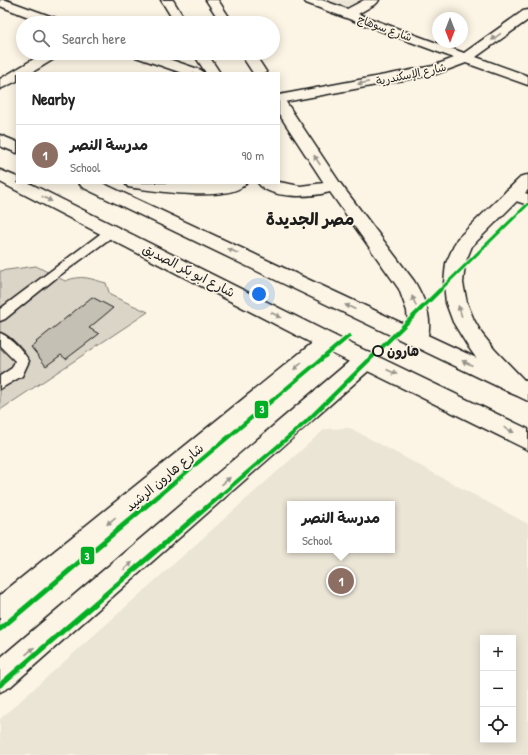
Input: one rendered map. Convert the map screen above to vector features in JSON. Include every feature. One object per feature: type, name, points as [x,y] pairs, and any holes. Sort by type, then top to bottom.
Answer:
[{"type":"street","points":[[167,0],[177,16]]},
{"type":"street","points":[[212,0],[222,16]]},
{"type":"street","name":"شارع سوهاج","points":[[310,0],[528,81]]},
{"type":"street","points":[[348,14],[373,0]]},
{"type":"street","points":[[0,2],[37,16]]},
{"type":"street","name":"شارع الإسكندرية","points":[[280,101],[436,70],[453,65],[467,58],[528,14]]},
{"type":"street","points":[[23,72],[42,60]]},
{"type":"street","points":[[158,60],[193,72]]},
{"type":"street","points":[[205,60],[212,72]]},
{"type":"street","points":[[252,60],[259,72]]},
{"type":"street","points":[[0,85],[16,76]]},
{"type":"street","points":[[280,103],[334,186],[407,286],[414,298],[418,312],[419,325],[417,339]]},
{"type":"street","points":[[0,140],[16,148]]},
{"type":"street","name":"شارع ابو بكر الصديق","points":[[0,175],[9,183],[112,231],[328,342],[528,440]]},
{"type":"street","points":[[522,389],[490,360],[470,334],[460,313],[454,285],[456,262],[464,243],[521,197],[528,180]]},
{"type":"street","points":[[90,184],[522,389]]},
{"type":"street","points":[[146,184],[206,189],[225,187],[234,184]]},
{"type":"street","points":[[270,184],[280,188],[305,191],[334,186]]},
{"type":"street","name":"شارع هارون الرشيد","points":[[0,613],[328,342]]},
{"type":"street","points":[[0,676],[366,360]]},
{"type":"lane","points":[[0,316],[52,274],[112,231]]},
{"type":"lane","points":[[0,338],[19,356],[22,361],[20,370],[15,375],[0,383]]},
{"type":"shaded area","points":[[318,0],[364,0],[353,6],[339,7]]},
{"type":"shaded area","points":[[36,266],[65,281],[82,278],[106,283],[110,295],[148,312],[0,410],[0,271]]},
{"type":"shaded area","points":[[350,428],[528,524],[528,755],[0,755],[0,719],[325,429]]},
{"type":"building","points":[[92,297],[113,308],[89,328],[99,334],[66,359],[61,355],[46,366],[31,347]]},
{"type":"transit line","name":"3","points":[[0,685],[306,422],[528,204]]},
{"type":"transit line","name":"3","points":[[0,629],[349,336]]},
{"type":"place","name":"هارون","points":[[378,351]]},
{"type":"place","name":"مدرسة النصر","points":[[341,581]]},
{"type":"district","name":"مصر الجديدة","points":[[310,218]]}]
